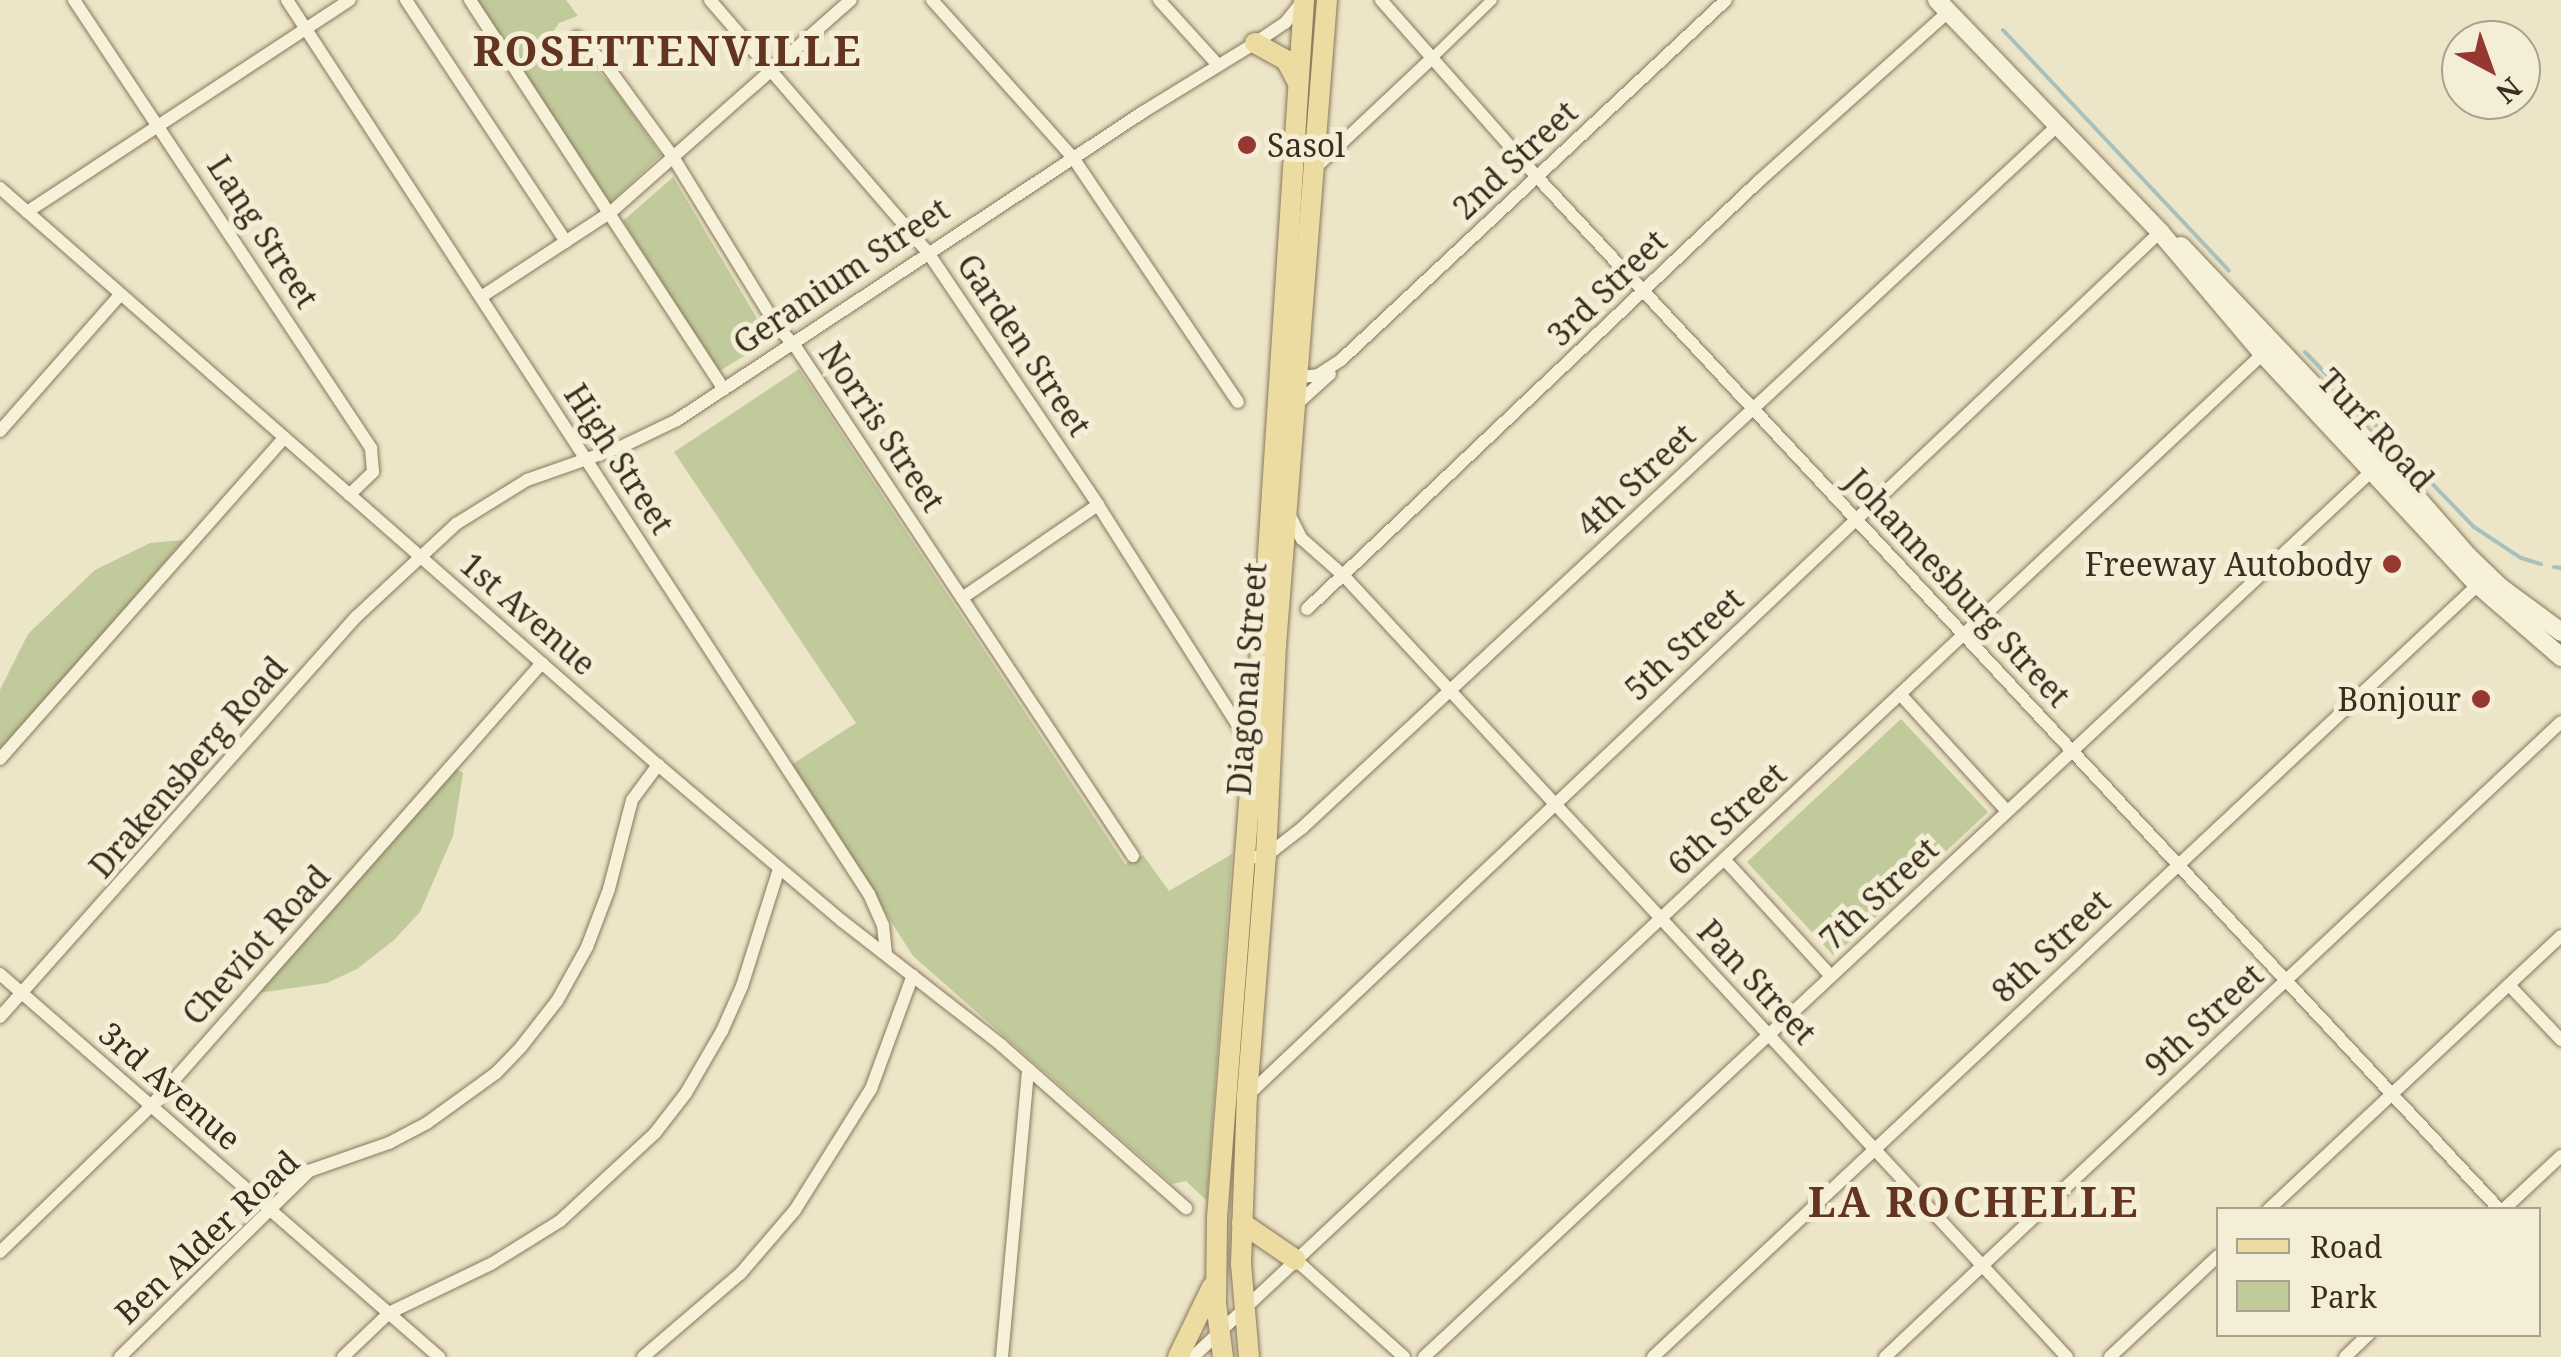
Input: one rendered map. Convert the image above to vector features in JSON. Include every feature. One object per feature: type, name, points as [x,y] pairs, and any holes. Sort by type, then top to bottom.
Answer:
[{"type":"main road","name":"Geranium Street","points":[[1299,11],[1329,2]]},
{"type":"main road","name":"Diagonal Street","points":[[1249,1357],[1242,1312],[1242,1223],[1256,857],[1254,750],[1329,2]]},
{"type":"main road","name":"Turf Road","points":[[1943,6],[2193,266],[2483,580],[2561,657]]},
{"type":"main road","name":"Diagonal Street","points":[[1223,1357],[1215,1278],[1298,403],[1290,378],[1299,11]]},
{"type":"main road","points":[[1255,43],[1286,60],[1300,89]]},
{"type":"main road","name":"Turf Road","points":[[2483,580],[2537,611],[2561,632]]},
{"type":"main road","points":[[2537,611],[2561,618]]},
{"type":"main road","points":[[1242,1223],[1296,1260]]},
{"type":"main road","points":[[1178,1357],[1201,1317],[1215,1278]]},
{"type":"street","name":"Lang Street","points":[[74,0],[371,448],[372,472],[349,495]]},
{"type":"street","name":"High Street","points":[[287,0],[587,458],[707,651],[869,894],[883,925],[886,954]]},
{"type":"street","points":[[27,212],[350,0]]},
{"type":"street","points":[[406,0],[566,242]]},
{"type":"street","points":[[470,0],[724,389]]},
{"type":"street","name":"Garden Street","points":[[710,0],[929,254],[1098,506],[1254,750]]},
{"type":"street","points":[[482,297],[611,212],[852,0]]},
{"type":"street","points":[[932,0],[1074,159],[1238,402]]},
{"type":"street","points":[[1159,0],[1218,65]]},
{"type":"street","name":"Johannesburg Street","points":[[1381,0],[1537,177],[2499,1207]]},
{"type":"street","points":[[1314,169],[1492,0]]},
{"type":"street","name":"2nd Street","points":[[1298,403],[1726,0]]},
{"type":"street","name":"3rd Street","points":[[1308,609],[1943,6]]},
{"type":"street","name":"Geranium Street","points":[[418,554],[489,501],[527,480],[665,428],[1299,11]]},
{"type":"street","name":"Norris Street","points":[[576,38],[607,66],[672,157],[776,325],[795,346],[1132,856]]},
{"type":"street","name":"4th Street","points":[[1256,857],[1451,693],[2056,127]]},
{"type":"street","name":"1st Avenue","points":[[1,191],[779,869],[1028,1069],[1186,1208]]},
{"type":"street","name":"5th Street","points":[[1247,1096],[2160,232]]},
{"type":"street","points":[[0,431],[120,295]]},
{"type":"street","name":"6th Street","points":[[1193,1357],[2268,349]]},
{"type":"street","name":"2nd Street","points":[[1290,378],[1318,375],[1341,360]]},
{"type":"street","points":[[0,759],[284,438]]},
{"type":"street","name":"7th Street","points":[[1424,1357],[2378,465]]},
{"type":"street","points":[[962,598],[1098,506]]},
{"type":"street","name":"Pan Street","points":[[1288,512],[1302,540],[1344,576],[2067,1357]]},
{"type":"street","name":"Drakensberg Road","points":[[0,1017],[356,618],[418,554]]},
{"type":"street","name":"8th Street","points":[[1653,1357],[2483,580]]},
{"type":"street","name":"Cheviot Road","points":[[0,1252],[151,1106],[542,663]]},
{"type":"street","points":[[1900,694],[2008,811]]},
{"type":"street","name":"9th Street","points":[[1885,1357],[2561,722]]},
{"type":"street","name":"Ben Alder Road","points":[[120,1357],[310,1171],[428,1123],[496,1073],[521,1046],[557,1001],[588,948],[609,888],[632,800],[658,765]]},
{"type":"street","points":[[1724,859],[1831,976]]},
{"type":"street","points":[[342,1357],[389,1313],[491,1264],[560,1221],[654,1133],[686,1093],[722,1031],[742,986],[779,869]]},
{"type":"street","points":[[2271,1207],[2561,936]]},
{"type":"street","name":"3rd Avenue","points":[[0,974],[439,1357]]},
{"type":"street","points":[[643,1357],[740,1274],[814,1182],[871,1089],[913,974]]},
{"type":"street","points":[[2509,984],[2561,1040]]},
{"type":"street","points":[[1002,1357],[1028,1069]]},
{"type":"street","points":[[2505,1207],[2561,1156]]},
{"type":"street","points":[[2110,1357],[2216,1258]]},
{"type":"street","points":[[1296,1260],[1404,1357]]},
{"type":"street","points":[[2345,1357],[2366,1337]]},
{"type":"green space","points":[[476,0],[566,0],[578,16],[559,23],[552,33],[554,43],[565,55],[590,63],[612,85],[661,155],[610,203]]},
{"type":"green space","points":[[673,177],[770,340],[718,372],[623,221]]},
{"type":"green space","points":[[799,369],[1125,864],[1143,855],[1169,891],[1232,854],[1207,1201],[1186,1181],[1172,1184],[913,956],[791,765],[856,723],[674,452]]},
{"type":"green space","points":[[184,540],[0,752],[0,690],[28,634],[95,570],[150,543]]},
{"type":"green space","points":[[1901,719],[1988,812],[1834,956],[1747,862]]},
{"type":"green space","points":[[456,769],[463,773],[453,836],[420,912],[394,940],[357,969],[327,983],[258,993]]},
{"type":"waterway","points":[[2003,30],[2229,271]]},
{"type":"waterway","points":[[2305,352],[2474,527],[2521,558],[2541,564]]},
{"type":"waterway","points":[[2554,567],[2561,568]]},
{"type":"place","name":"Sasol","points":[[1247,145]]},
{"type":"place","name":"Freeway Autobody","points":[[2392,564]]},
{"type":"place","name":"Bonjour","points":[[2481,699]]},
{"type":"district","name":"ROSETTENVILLE","points":[[668,50]]},
{"type":"district","name":"LA ROCHELLE","points":[[1974,1201]]}]
